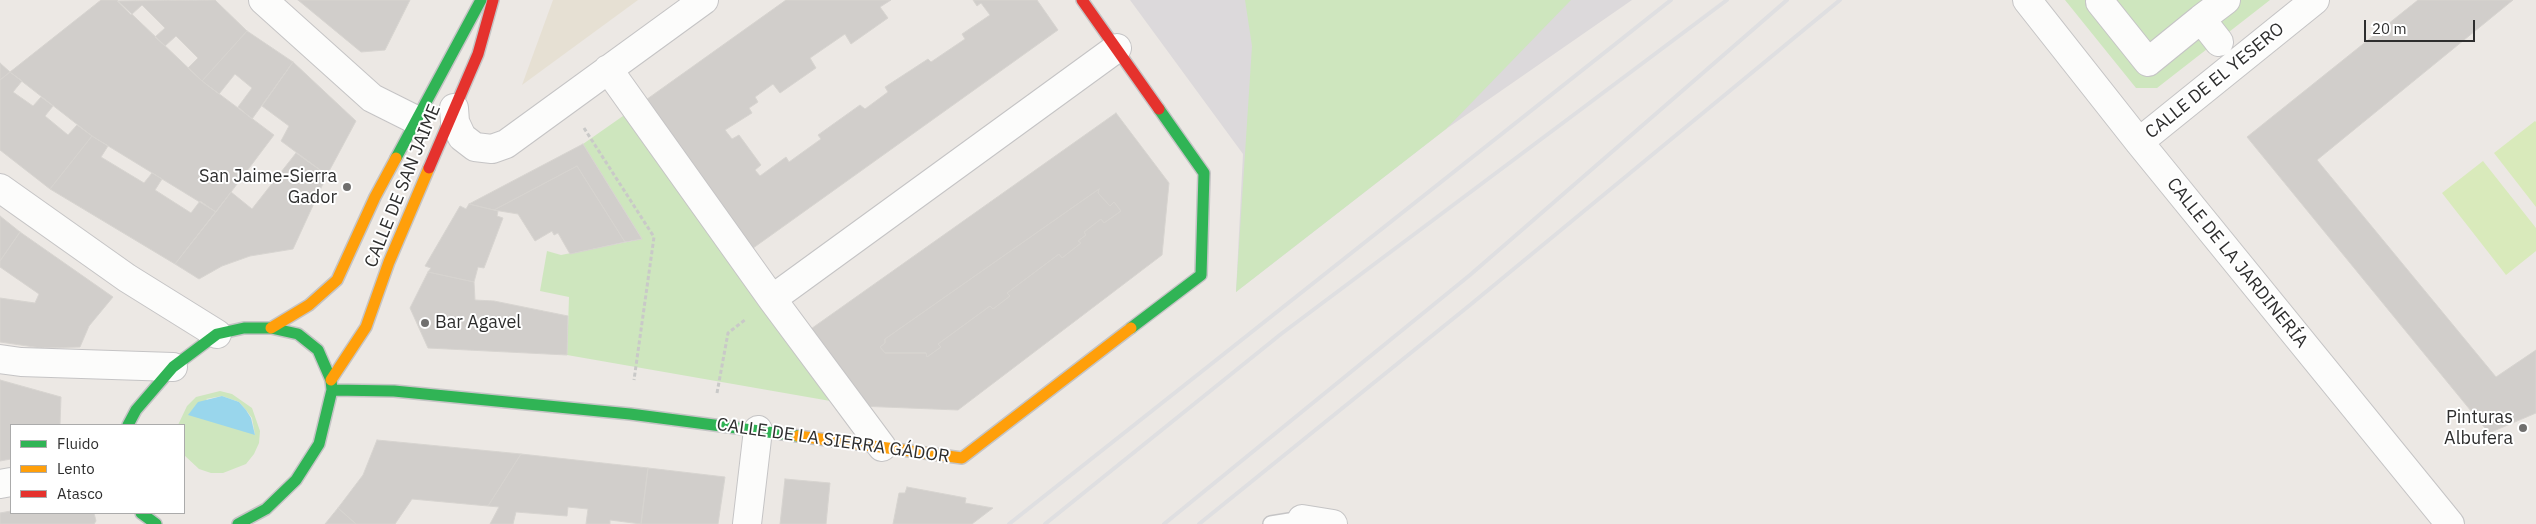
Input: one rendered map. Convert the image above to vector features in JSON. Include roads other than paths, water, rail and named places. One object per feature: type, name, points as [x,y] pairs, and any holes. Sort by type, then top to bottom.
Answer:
[{"type":"main road","name":"CALLE DE SAN JAIME","points":[[271,328],[309,305],[336,280],[375,197],[481,0]]},
{"type":"main road","name":"CALLE DE SAN JAIME","points":[[238,524],[266,509],[296,480],[319,444],[331,385],[366,327],[389,262],[478,54],[493,0]]},
{"type":"main road","name":"CALLE DE LA SIERRA GÁDOR","points":[[331,385],[630,414],[962,458],[1201,275],[1204,173],[1082,0]]},
{"type":"main road","points":[[129,424],[136,410],[173,367],[217,334],[244,328],[271,328],[298,334],[318,350],[331,385]]},
{"type":"main road","points":[[141,517],[156,524]]},
{"type":"street","points":[[263,0],[372,98],[416,120]]},
{"type":"street","points":[[454,108],[455,122],[462,136],[475,147],[492,149],[506,144],[704,0]]},
{"type":"street","name":"CALLE DE LA JARDINERÍA","points":[[2026,0],[2450,524]]},
{"type":"street","points":[[2102,0],[2100,2],[2148,62],[2226,0]]},
{"type":"street","name":"CALLE DE EL YESERO","points":[[2139,142],[2315,0]]},
{"type":"street","points":[[2201,19],[2219,42]]},
{"type":"street","points":[[772,299],[1117,48]]},
{"type":"street","points":[[608,69],[772,299],[882,447]]},
{"type":"street","points":[[0,188],[127,278],[217,334]]},
{"type":"street","points":[[0,359],[21,362],[173,367]]},
{"type":"street","points":[[747,524],[758,430]]},
{"type":"street","points":[[1302,519],[1334,524]]},
{"type":"lane","points":[[1271,524],[1302,519]]},
{"type":"water","points":[[222,396],[239,402],[246,410],[251,418],[255,435],[188,415],[198,402]]},
{"type":"railway","points":[[1009,524],[1671,0]]},
{"type":"railway","points":[[1045,524],[1281,334],[1727,0]]},
{"type":"railway","points":[[1164,524],[1470,275],[1787,0]]},
{"type":"railway","points":[[1199,524],[1470,305],[1840,0]]},
{"type":"place","name":"San Jaime-Sierra Gador","points":[[347,187]]},
{"type":"place","name":"Bar Agavel","points":[[425,323]]},
{"type":"place","name":"Pinturas Albufera","points":[[2523,428]]}]
